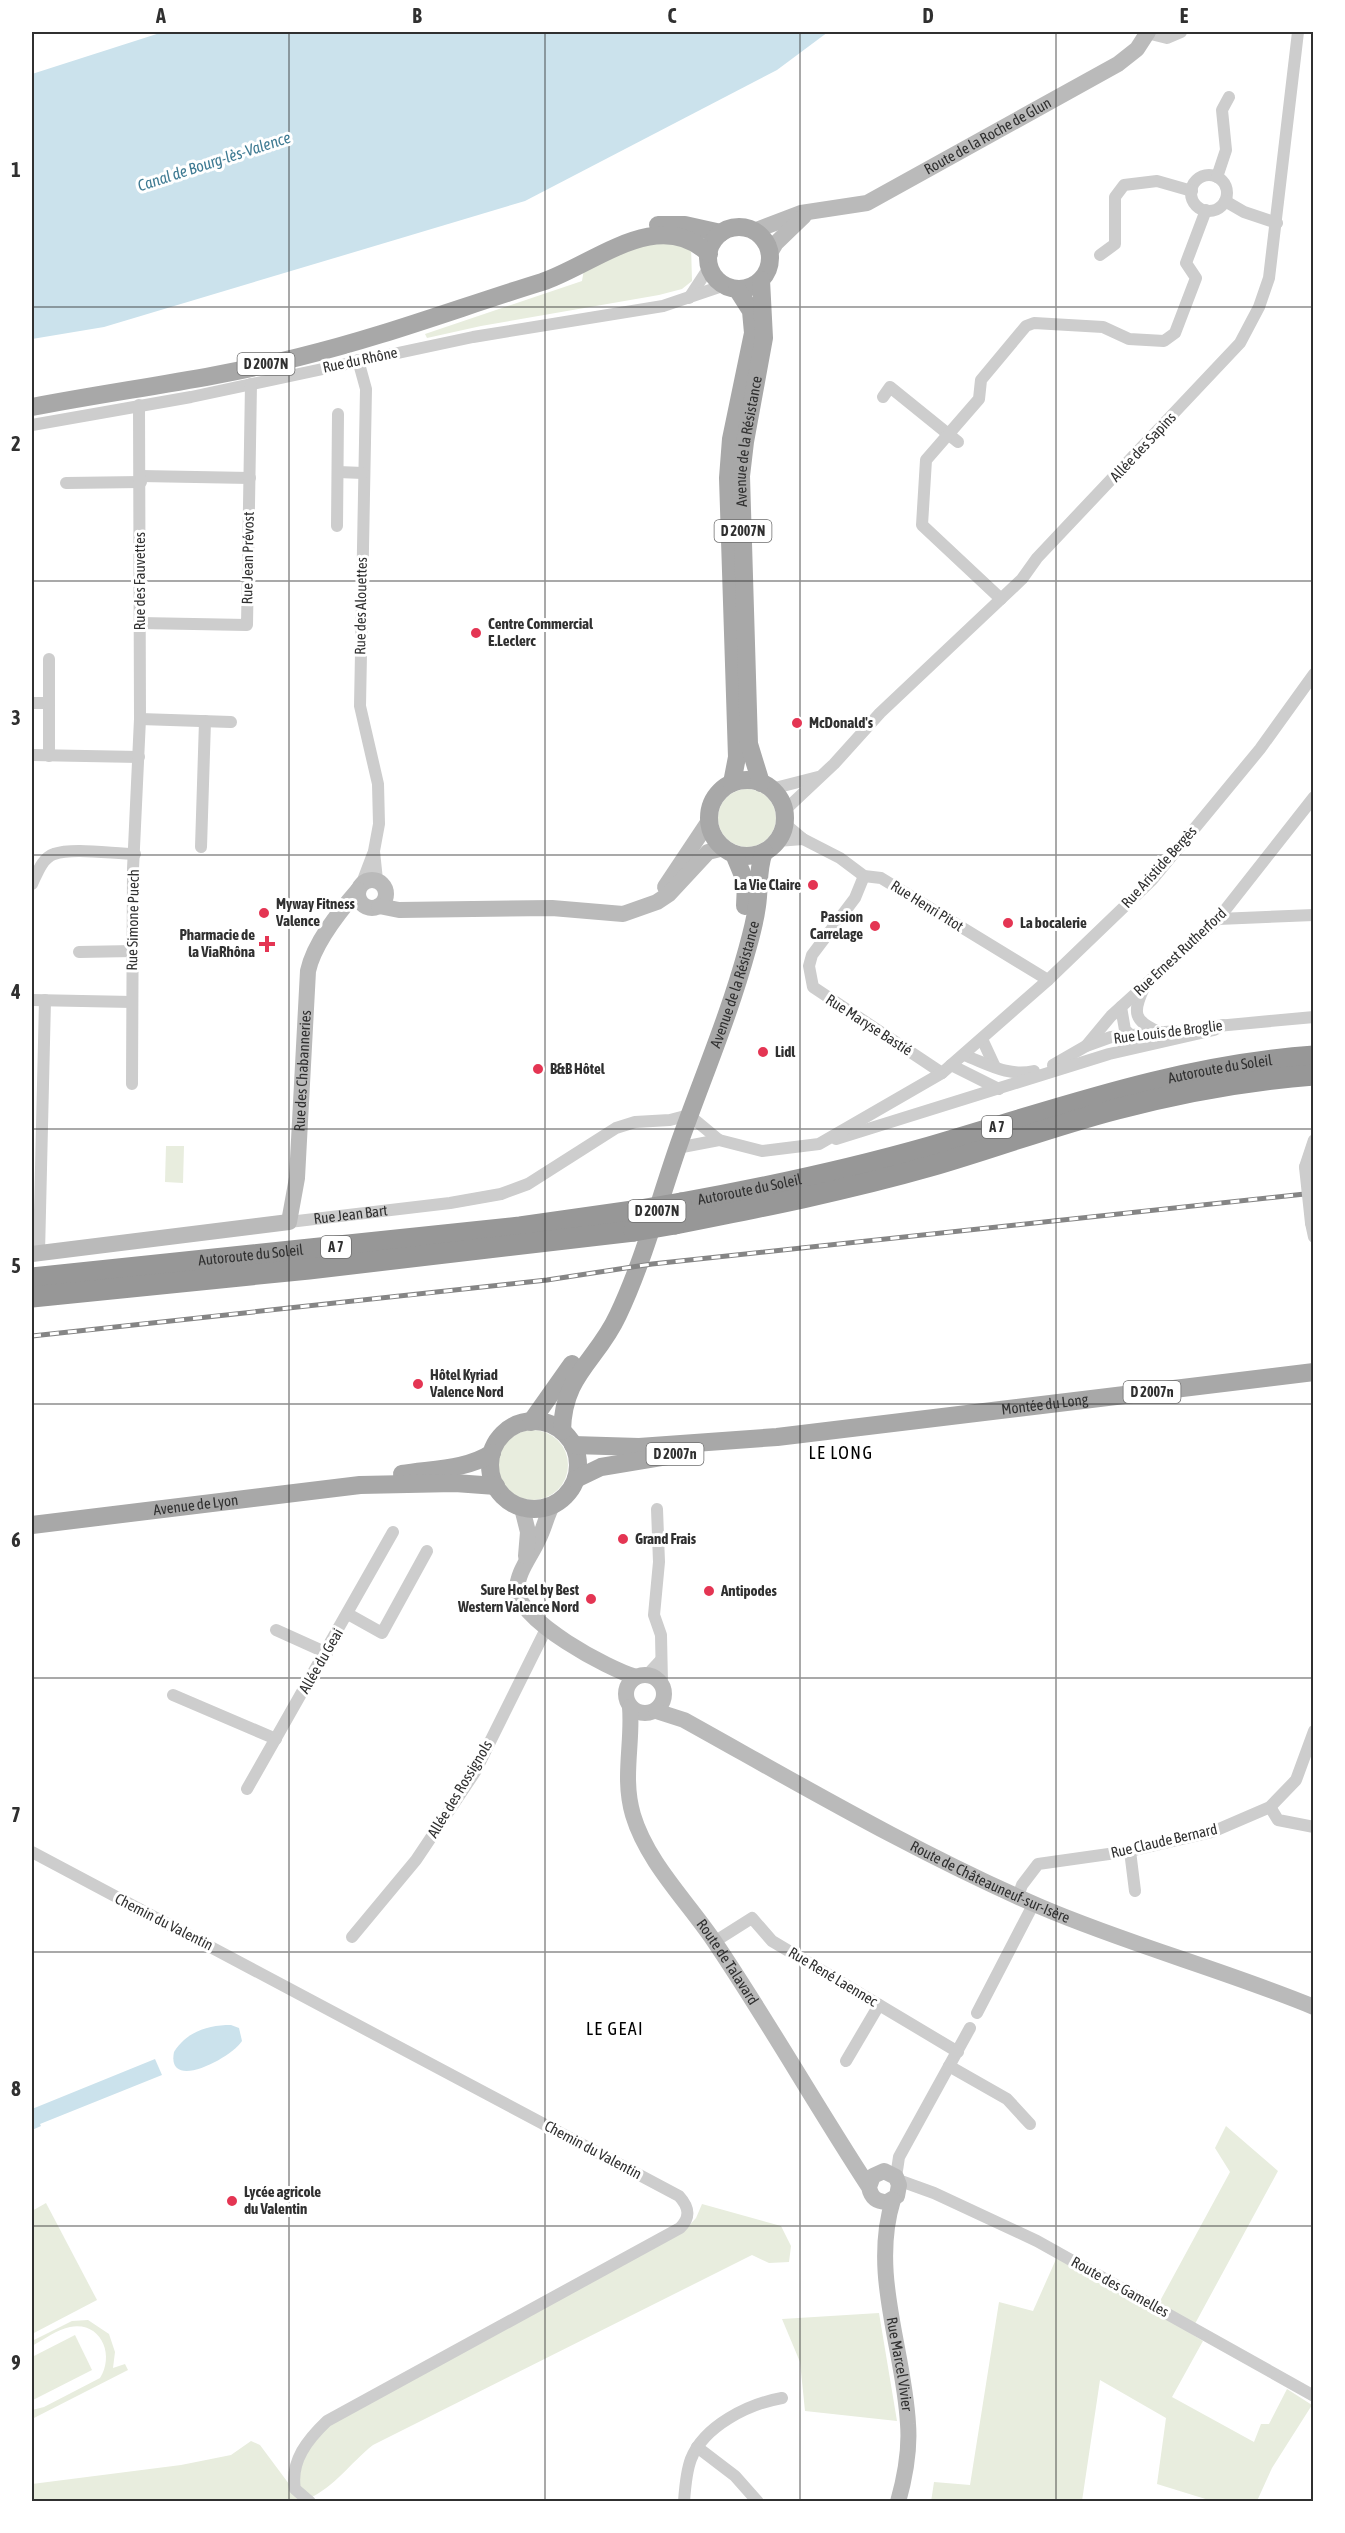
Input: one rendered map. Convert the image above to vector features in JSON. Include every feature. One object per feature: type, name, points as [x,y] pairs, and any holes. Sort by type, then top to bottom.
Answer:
[{"type":"highway","name":"Autoroute du Soleil","points":[[32,1297],[321,1268],[637,1220],[681,1203],[778,1184],[885,1158],[1179,1074],[1269,1059],[1314,1056]]},
{"type":"highway","name":"Autoroute du Soleil","points":[[32,1278],[496,1230],[637,1220],[675,1224],[836,1190],[930,1166],[1115,1109],[1182,1093],[1270,1078],[1314,1075]]},
{"type":"main road","name":"D 2007N","points":[[495,296],[641,228],[685,225],[722,233]]},
{"type":"main road","points":[[741,227],[754,231],[764,240],[770,253],[768,269],[761,280],[754,285],[731,287],[718,280],[709,260],[711,246],[722,233],[741,227]]},
{"type":"main road","name":"D 2007N","points":[[32,407],[297,358],[382,335],[546,280],[643,237],[671,235],[696,243],[709,260]]},
{"type":"main road","name":"Avenue de la Résistance","points":[[761,280],[764,338],[744,442],[741,476],[748,744],[766,786]]},
{"type":"main road","name":"Avenue de la Résistance","points":[[731,287],[751,311],[753,333],[731,439],[728,478],[737,757],[732,783]]},
{"type":"main road","points":[[741,780],[766,786],[784,817],[770,846],[749,856],[729,851],[713,836],[709,821],[710,808],[716,796],[732,783],[741,780]]},
{"type":"main road","name":"Avenue de la Résistance","points":[[568,1438],[565,1401],[578,1372],[610,1334],[623,1305],[689,1115],[710,1065],[748,950],[757,905],[759,873],[770,846]]},
{"type":"main road","name":"Avenue de la Résistance","points":[[689,1115],[702,1060],[744,917],[746,883],[729,851]]},
{"type":"main road","name":"Avenue de la Résistance","points":[[531,1422],[587,1344],[623,1305]]},
{"type":"main road","name":"Montée du Long","points":[[576,1479],[601,1467],[618,1463],[777,1437],[1313,1372]]},
{"type":"main road","points":[[531,1422],[547,1423],[568,1438],[578,1467],[576,1479],[567,1495],[552,1506],[542,1509],[522,1508],[511,1503],[496,1486],[492,1475],[492,1453],[508,1430],[531,1422]]},
{"type":"main road","name":"Montée du Long","points":[[568,1438],[639,1447],[777,1437]]},
{"type":"main road","name":"Avenue de Lyon","points":[[360,1485],[399,1475],[472,1463],[492,1453]]},
{"type":"main road","name":"Avenue de Lyon","points":[[32,1525],[360,1485],[455,1483],[496,1486]]},
{"type":"street","points":[[1147,32],[1167,38],[1181,32]]},
{"type":"street","name":"Route de la Roche de Glun","points":[[754,231],[812,210],[867,202],[1118,64],[1137,49],[1147,32]]},
{"type":"street","name":"Allée des Sapins","points":[[784,817],[879,713],[1001,599],[1240,343],[1264,294],[1277,223],[1298,32]]},
{"type":"street","points":[[1217,177],[1226,150],[1222,111],[1229,97]]},
{"type":"street","points":[[1201,177],[1217,177],[1227,190],[1225,201],[1217,209],[1206,210],[1194,201],[1192,191],[1201,177]]},
{"type":"street","points":[[1100,255],[1115,244],[1116,197],[1124,185],[1157,181],[1192,191]]},
{"type":"street","points":[[1225,201],[1244,212],[1277,223]]},
{"type":"street","points":[[770,253],[794,224],[812,210]]},
{"type":"street","points":[[1001,599],[922,525],[926,460],[953,438],[979,399],[981,380],[1026,326],[1034,323],[1103,327],[1129,339],[1164,341],[1175,333],[1196,278],[1186,263],[1206,210]]},
{"type":"street","points":[[688,299],[709,260]]},
{"type":"street","name":"Rue du Rhône","points":[[32,425],[251,384],[473,337],[663,306],[731,287]]},
{"type":"street","name":"Rue des Alouettes","points":[[358,360],[366,389],[360,706],[378,784],[379,824],[374,850],[372,893]]},
{"type":"street","name":"Rue Jean Prévost","points":[[140,623],[247,625],[251,384]]},
{"type":"street","points":[[883,397],[890,387],[953,438]]},
{"type":"street","name":"Rue des Fauvettes","points":[[139,405],[141,479],[139,757]]},
{"type":"street","points":[[337,526],[338,414]]},
{"type":"street","points":[[338,472],[363,473]]},
{"type":"street","points":[[66,483],[141,479],[250,478]]},
{"type":"street","points":[[49,756],[50,659]]},
{"type":"street","name":"Rue Aristide Bergès","points":[[982,1040],[1152,880],[1260,749],[1314,674]]},
{"type":"street","points":[[32,703],[49,703]]},
{"type":"street","points":[[140,719],[231,722]]},
{"type":"street","points":[[201,847],[205,722]]},
{"type":"street","points":[[32,755],[139,757]]},
{"type":"street","name":"Rue Simone Puech","points":[[132,1084],[135,854],[139,757]]},
{"type":"street","name":"Allée des Sapins","points":[[766,786],[820,776]]},
{"type":"street","name":"Rue Ernest Rutherford","points":[[1086,1046],[1148,981],[1218,919],[1314,797]]},
{"type":"street","name":"Rue Henri Pitot","points":[[784,817],[803,839],[840,858],[864,876],[881,878],[1048,980]]},
{"type":"street","points":[[649,906],[709,821]]},
{"type":"street","points":[[770,846],[803,839]]},
{"type":"street","points":[[372,893],[399,910],[416,907],[552,908],[623,914],[649,906],[669,894],[708,852],[729,851]]},
{"type":"street","points":[[32,884],[44,861],[53,854],[66,852],[135,854]]},
{"type":"street","name":"Rue Maryse Bastié","points":[[864,876],[855,898],[812,954],[809,966],[813,987],[947,1069]]},
{"type":"street","name":"Rue des Chabanneries","points":[[289,1222],[297,1178],[308,971],[311,957],[332,926],[372,893]]},
{"type":"street","points":[[1218,919],[1314,915]]},
{"type":"street","points":[[79,952],[133,951]]},
{"type":"street","points":[[1109,1054],[1125,1042],[1129,1035],[1138,1003],[1148,981]]},
{"type":"street","points":[[32,1000],[132,1002]]},
{"type":"street","points":[[35,1254],[36,1155],[45,1000]]},
{"type":"street","points":[[1121,1007],[1122,1020],[1129,1035],[1149,1044]]},
{"type":"street","points":[[1136,1014],[1146,1027],[1160,1033]]},
{"type":"street","name":"Rue Louis de Broglie","points":[[964,1055],[1020,1074],[1038,1071],[1065,1061],[1086,1046],[1111,1037],[1314,1017]]},
{"type":"street","points":[[650,1122],[671,1130],[678,1146],[719,1140],[762,1151],[819,1144],[1109,1054],[1214,1030],[1222,1025]]},
{"type":"street","points":[[819,1144],[947,1069],[982,1040],[995,1067]]},
{"type":"street","points":[[947,1069],[999,1089]]},
{"type":"street","points":[[689,1115],[719,1140]]},
{"type":"street","name":"Rue Jean Bart","points":[[35,1254],[450,1203],[501,1194],[528,1184],[616,1128],[635,1122],[650,1122],[689,1115]]},
{"type":"street","points":[[1314,1140],[1305,1167],[1314,1237]]},
{"type":"street","name":"Route de Châteauneuf-sur-Isère","points":[[552,1506],[539,1539],[519,1578],[518,1596],[526,1611],[602,1664],[644,1688],[684,1720],[938,1858],[1018,1896],[1314,2007]]},
{"type":"street","name":"Route de Châteauneuf-sur-Isère","points":[[522,1508],[528,1532],[524,1566]]},
{"type":"street","points":[[644,1688],[660,1662],[661,1635],[654,1615],[659,1562],[657,1509]]},
{"type":"street","name":"Allée du Geai","points":[[247,1790],[327,1653],[393,1532]]},
{"type":"street","points":[[348,1614],[382,1634],[427,1551]]},
{"type":"street","name":"Allée des Rossignols","points":[[352,1937],[416,1860],[475,1772],[548,1627]]},
{"type":"street","points":[[276,1630],[327,1653]]},
{"type":"street","name":"Route de Châteauneuf-sur-Isère","points":[[644,1688],[635,1711],[652,1712],[684,1720]]},
{"type":"street","name":"Route de Talavard","points":[[628,1755],[652,1712],[644,1688]]},
{"type":"street","name":"Route de Talavard","points":[[644,1688],[628,1755],[627,1786],[638,1829],[661,1867],[714,1942],[852,2160],[886,2185]]},
{"type":"street","points":[[173,1695],[276,1739]]},
{"type":"street","name":"Rue Claude Bernard","points":[[1018,1896],[1022,1885],[1038,1864],[1130,1851],[1212,1832],[1270,1807],[1296,1780],[1314,1731]]},
{"type":"street","points":[[1270,1807],[1278,1820],[1314,1827]]},
{"type":"street","points":[[1130,1851],[1136,1890]]},
{"type":"street","name":"Chemin du Valentin","points":[[32,1852],[679,2196],[685,2203],[688,2212],[686,2221],[680,2228],[327,2421],[301,2452],[292,2475],[295,2489],[310,2502]]},
{"type":"street","points":[[978,2013],[1034,1903]]},
{"type":"street","name":"Rue René Laennec","points":[[714,1942],[752,1918],[772,1941],[958,2052]]},
{"type":"street","points":[[846,2061],[879,2005]]},
{"type":"street","points":[[886,2185],[970,2028]]},
{"type":"street","points":[[949,2066],[1007,2099],[1030,2124]]},
{"type":"street","name":"Route des Gamelles","points":[[886,2185],[922,2189],[1037,2241],[1314,2396]]},
{"type":"street","name":"Rue Marcel Vivier","points":[[886,2185],[886,2287],[908,2423],[906,2458],[898,2502]]},
{"type":"street","points":[[684,2502],[690,2462],[697,2447],[707,2435],[755,2404],[782,2398]]},
{"type":"street","points":[[697,2447],[735,2476],[758,2502]]},
{"type":"shaded area","points":[[647,242],[691,245],[692,281],[682,289],[659,295],[481,326],[427,338],[425,334],[582,281],[584,269]]},
{"type":"shaded area","points":[[747,789],[758,791],[771,802],[776,818],[774,829],[763,842],[747,847],[736,845],[723,834],[718,818],[720,807],[731,794]]},
{"type":"shaded area","points":[[166,1146],[184,1146],[183,1183],[165,1182]]},
{"type":"shaded area","points":[[526,1430],[540,1430],[553,1435],[563,1445],[568,1465],[563,1485],[553,1495],[540,1500],[526,1500],[513,1495],[503,1485],[498,1472],[498,1458],[503,1445],[513,1435]]},
{"type":"shaded area","points":[[1226,2126],[1278,2171],[1190,2333],[1203,2341],[1172,2397],[1254,2442],[1261,2424],[1269,2424],[1287,2389],[1312,2405],[1272,2468],[1257,2501],[1212,2501],[1157,2484],[1166,2418],[1100,2380],[1082,2501],[931,2502],[934,2482],[970,2485],[999,2302],[1033,2311],[1057,2257],[1154,2312],[1230,2172],[1215,2148]]},
{"type":"shaded area","points":[[46,2203],[97,2300],[32,2334],[32,2211]]},
{"type":"shaded area","points":[[702,2204],[781,2226],[791,2246],[789,2262],[769,2263],[752,2255],[373,2445],[327,2488],[308,2499],[310,2501],[32,2502],[32,2484],[181,2465],[231,2455],[251,2441],[260,2445],[289,2484],[319,2431],[686,2229],[696,2218]]},
{"type":"shaded area","points":[[879,2313],[897,2421],[805,2411],[800,2362],[782,2319]]},
{"type":"shaded area","points":[[88,2320],[109,2334],[115,2352],[113,2368],[125,2364],[128,2370],[32,2419],[32,2410],[44,2407],[100,2378],[106,2359],[105,2350],[97,2334],[90,2329],[65,2328],[32,2346],[32,2341],[72,2321]]},
{"type":"shaded area","points":[[75,2335],[92,2370],[33,2400],[32,2357]]},
{"type":"water","name":"Canal de Bourg-lès-Valence","points":[[163,32],[828,32],[777,70],[525,201],[104,327],[32,339],[32,74]]},
{"type":"water","points":[[231,2025],[239,2028],[242,2041],[225,2056],[201,2068],[189,2071],[180,2070],[174,2064],[174,2052],[192,2034],[215,2026]]},
{"type":"water","points":[[155,2059],[162,2075],[40,2124],[41,2126],[32,2130],[32,2109]]},
{"type":"railway","points":[[32,1336],[547,1280],[652,1264],[1314,1193]]},
{"type":"place","name":"Centre Commercial E.Leclerc","points":[[476,633]]},
{"type":"place","name":"McDonald's","points":[[797,723]]},
{"type":"place","name":"La Vie Claire","points":[[813,885]]},
{"type":"place","name":"Myway Fitness Valence","points":[[264,913]]},
{"type":"place","name":"La bocalerie","points":[[1008,923]]},
{"type":"place","name":"Passion Carrelage","points":[[875,926]]},
{"type":"place","name":"Pharmacie de la ViaRhôna","points":[[267,944]]},
{"type":"place","name":"Lidl","points":[[763,1052]]},
{"type":"place","name":"B&B Hôtel","points":[[538,1069]]},
{"type":"place","name":"Hôtel Kyriad Valence Nord","points":[[418,1384]]},
{"type":"place","name":"Grand Frais","points":[[623,1539]]},
{"type":"place","name":"Antipodes","points":[[709,1591]]},
{"type":"place","name":"Sure Hotel by Best Western Valence Nord","points":[[591,1599]]},
{"type":"place","name":"Lycée agricole du Valentin","points":[[232,2201]]},
{"type":"district","name":"LE LONG","points":[[841,1453]]},
{"type":"district","name":"LE GEAI","points":[[615,2029]]}]
